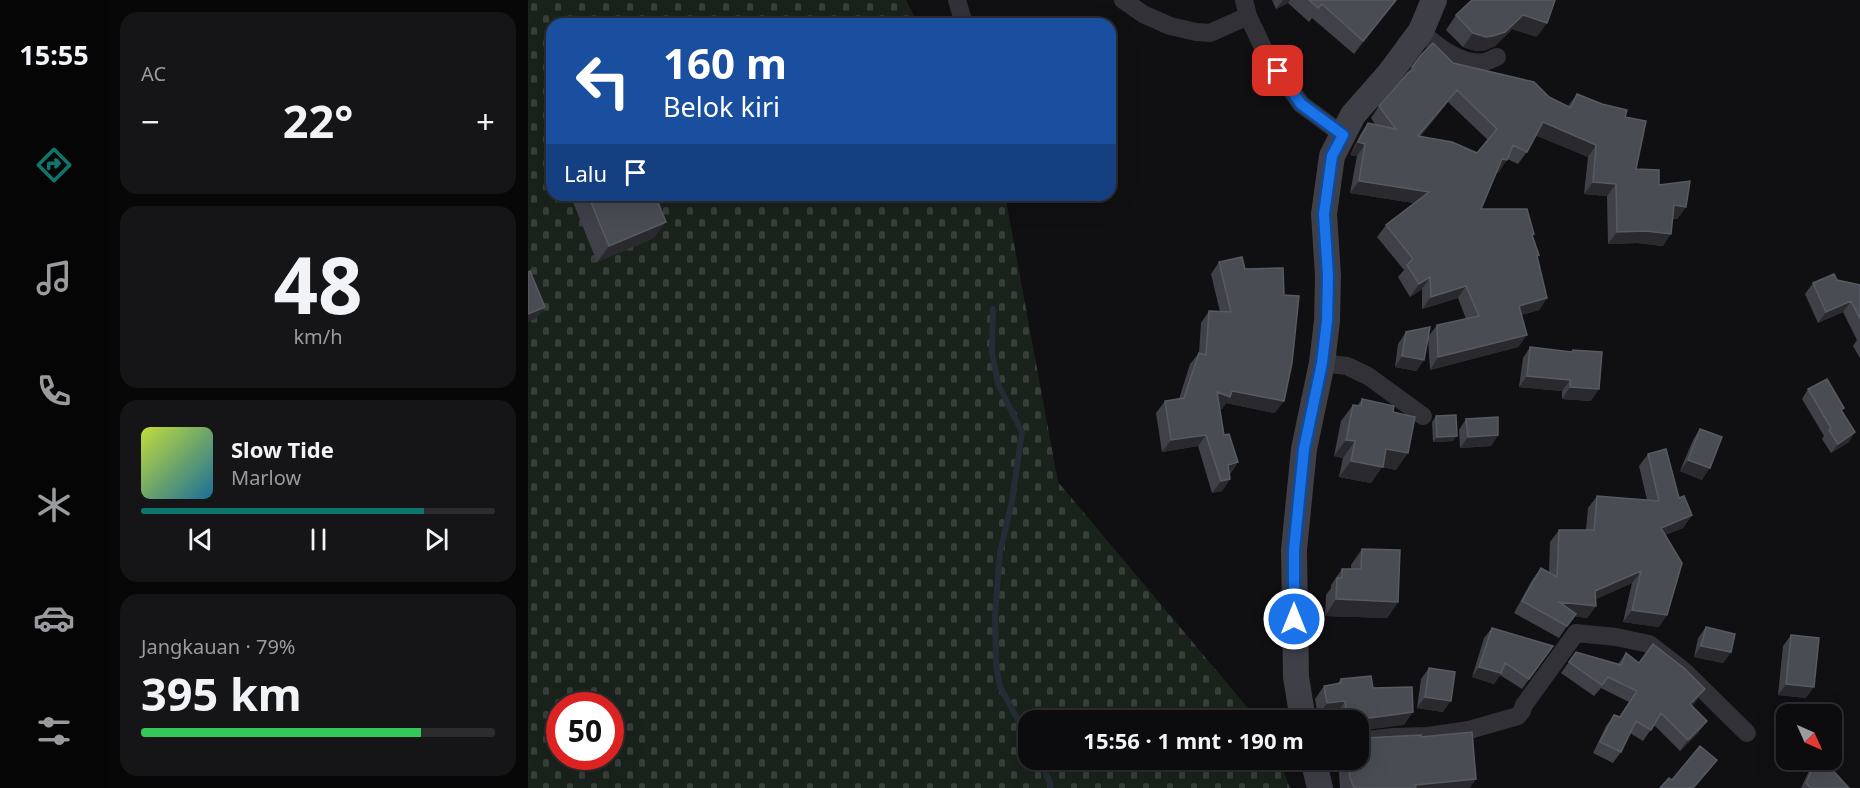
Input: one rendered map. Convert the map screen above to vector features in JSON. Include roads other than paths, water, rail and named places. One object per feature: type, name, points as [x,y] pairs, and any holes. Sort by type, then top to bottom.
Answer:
[{"type":"main road","points":[[1301,710],[1296,677],[1294,550],[1304,449],[1322,363],[1327,321],[1328,276],[1324,214],[1332,156],[1353,115],[1390,73],[1421,31],[1434,0]]},
{"type":"main road","points":[[1316,770],[1320,788]]},
{"type":"street","points":[[957,0],[962,18]]},
{"type":"street","points":[[1124,0],[1143,14],[1170,26],[1210,33],[1246,8],[1266,54],[1301,104],[1343,135]]},
{"type":"street","points":[[1421,31],[1441,48],[1467,60],[1484,63],[1497,57]]},
{"type":"street","points":[[1322,363],[1347,366],[1368,376],[1423,416]]},
{"type":"street","points":[[1369,740],[1428,736],[1470,730],[1518,716],[1576,633],[1616,637],[1649,644],[1684,671],[1747,734]]},
{"type":"waterway","points":[[993,309],[992,353],[998,384],[1022,432],[1012,501],[1000,552],[995,615],[996,664],[1000,687],[1018,720]]},
{"type":"waterway","points":[[1044,770],[1051,785],[1050,788]]}]
